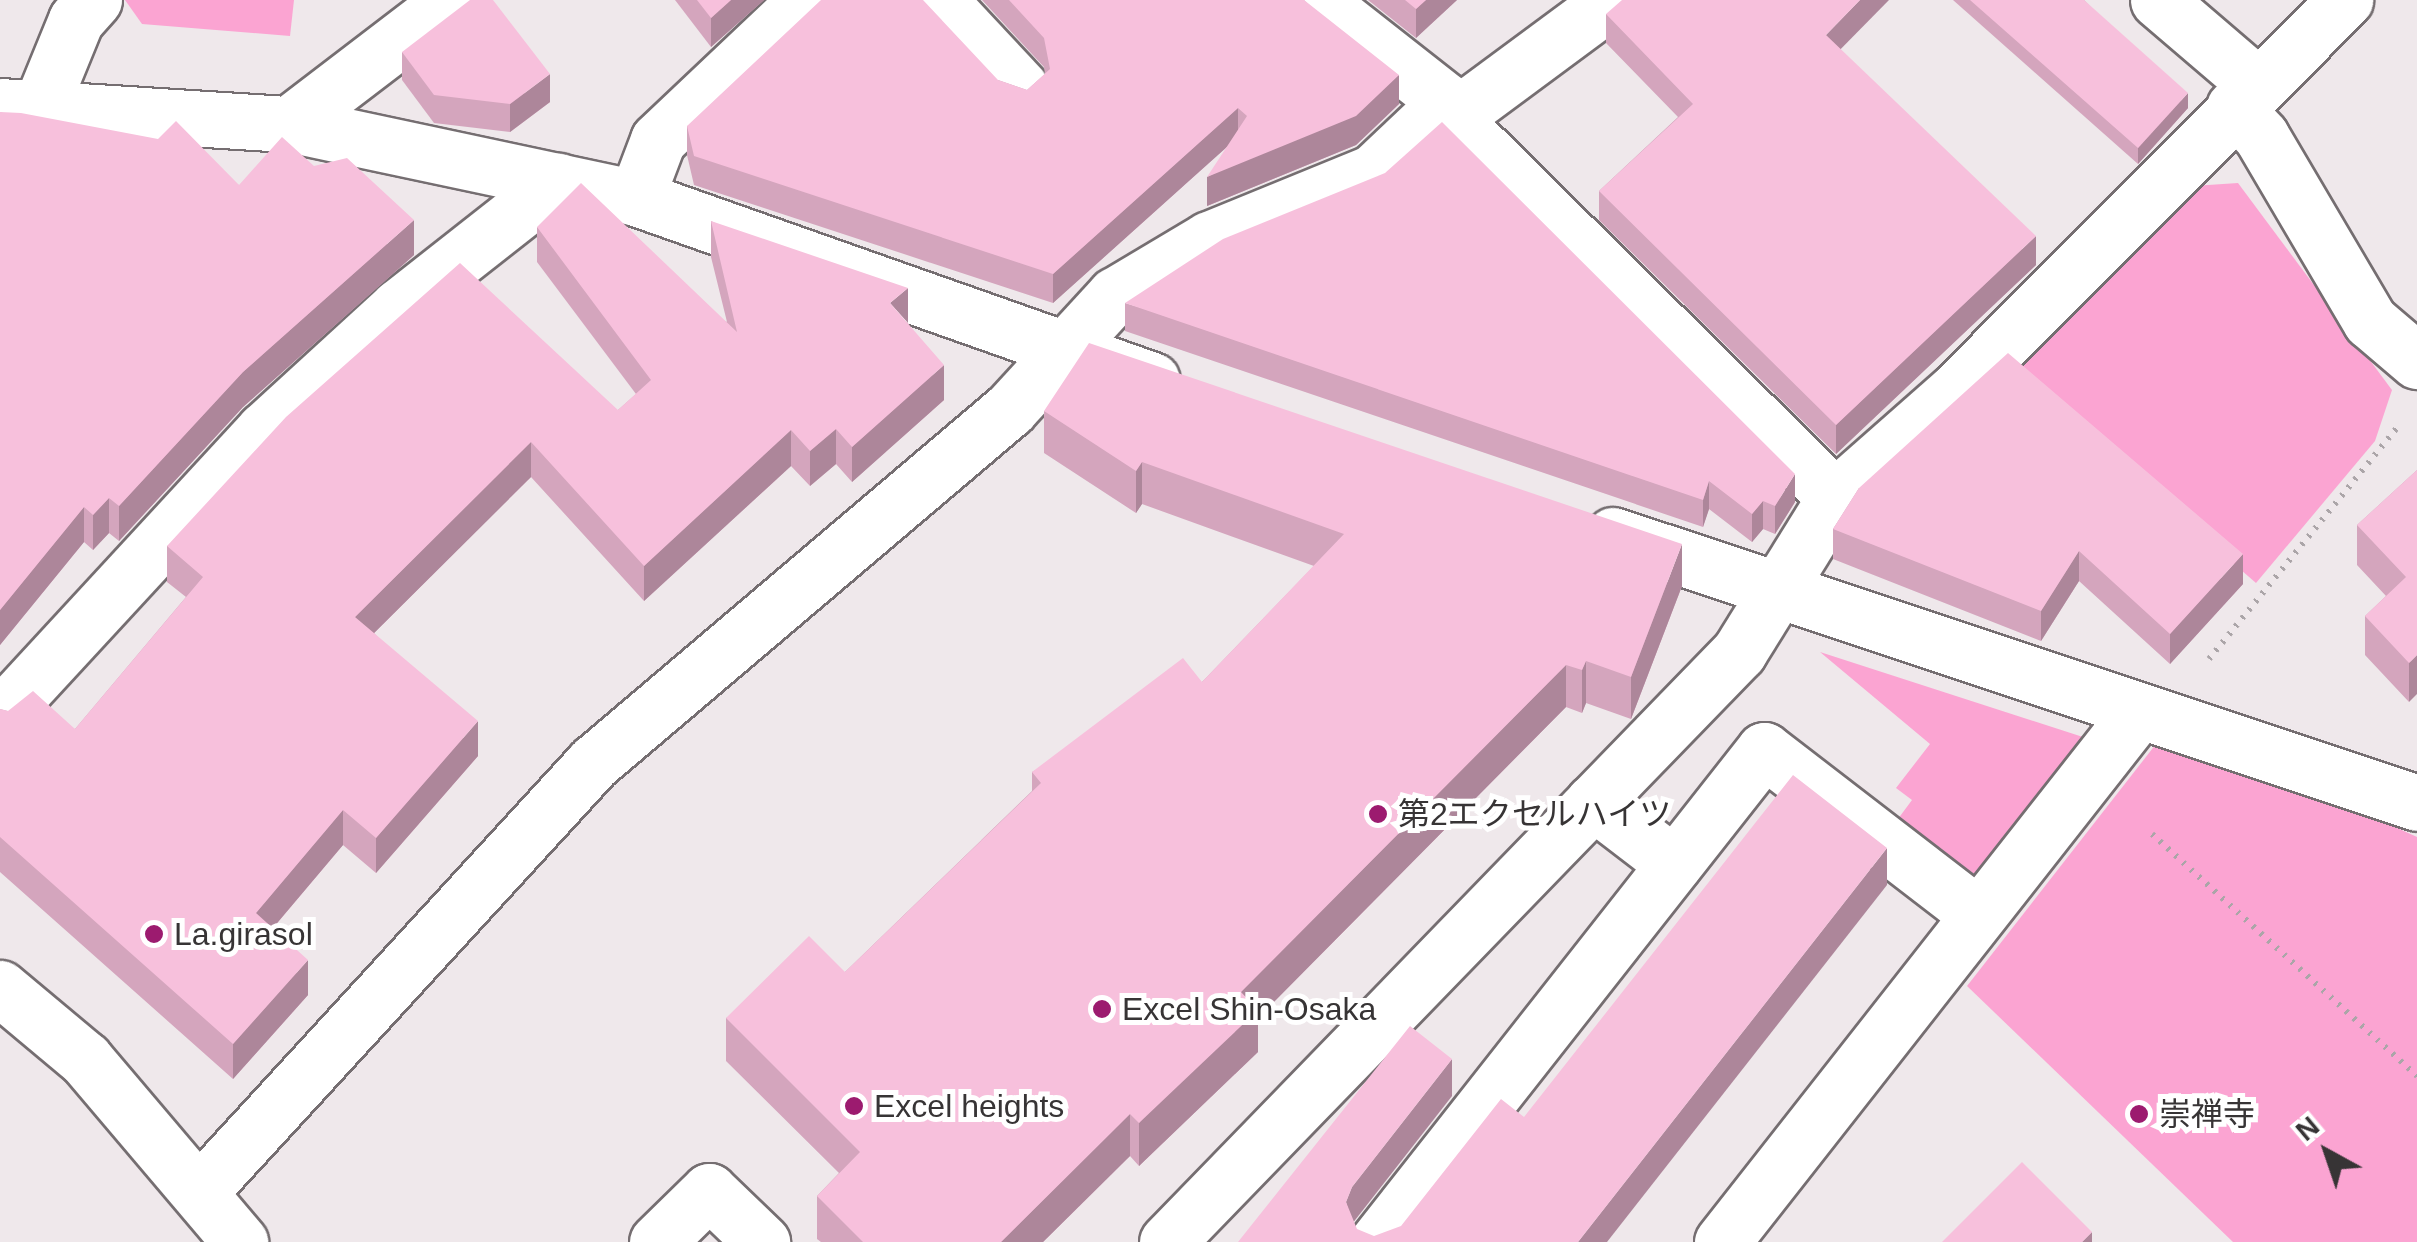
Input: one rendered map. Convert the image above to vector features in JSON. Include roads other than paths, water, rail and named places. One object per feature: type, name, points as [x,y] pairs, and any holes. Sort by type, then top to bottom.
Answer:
[{"type":"street","points":[[94,0],[76,20],[20,107],[290,124],[636,198],[1195,394]]},
{"type":"street","points":[[290,124],[450,0]]},
{"type":"street","points":[[636,198],[658,140],[806,0]]},
{"type":"street","points":[[939,0],[1020,88]]},
{"type":"street","points":[[1317,0],[1453,108],[1472,138],[1835,497]]},
{"type":"street","points":[[202,1190],[594,763],[1010,410],[1115,296],[1163,262],[1373,172],[1453,108],[1612,0]]},
{"type":"street","points":[[2158,0],[2245,96],[2261,136],[2370,321],[2417,361]]},
{"type":"street","points":[[1167,1242],[1738,652],[1835,497],[1954,392],[2245,96],[2345,0]]},
{"type":"street","points":[[0,716],[264,430],[398,307],[558,181]]},
{"type":"street","points":[[1570,520],[2417,803]]},
{"type":"street","points":[[1722,1242],[1978,915],[2150,714]]},
{"type":"street","points":[[1376,1242],[1769,743],[1871,821],[1978,915]]},
{"type":"street","points":[[1593,802],[1674,864]]},
{"type":"street","points":[[0,988],[85,1059],[202,1190],[240,1242]]},
{"type":"street","points":[[657,1242],[709,1191],[762,1242]]},
{"type":"place","name":"第2エクセルハイツ","points":[[1378,814]]},
{"type":"place","name":"La.girasol","points":[[154,934]]},
{"type":"place","name":"Excel Shin-Osaka","points":[[1102,1009]]},
{"type":"place","name":"Excel heights","points":[[854,1106]]},
{"type":"place","name":"崇禅寺","points":[[2139,1114]]}]
